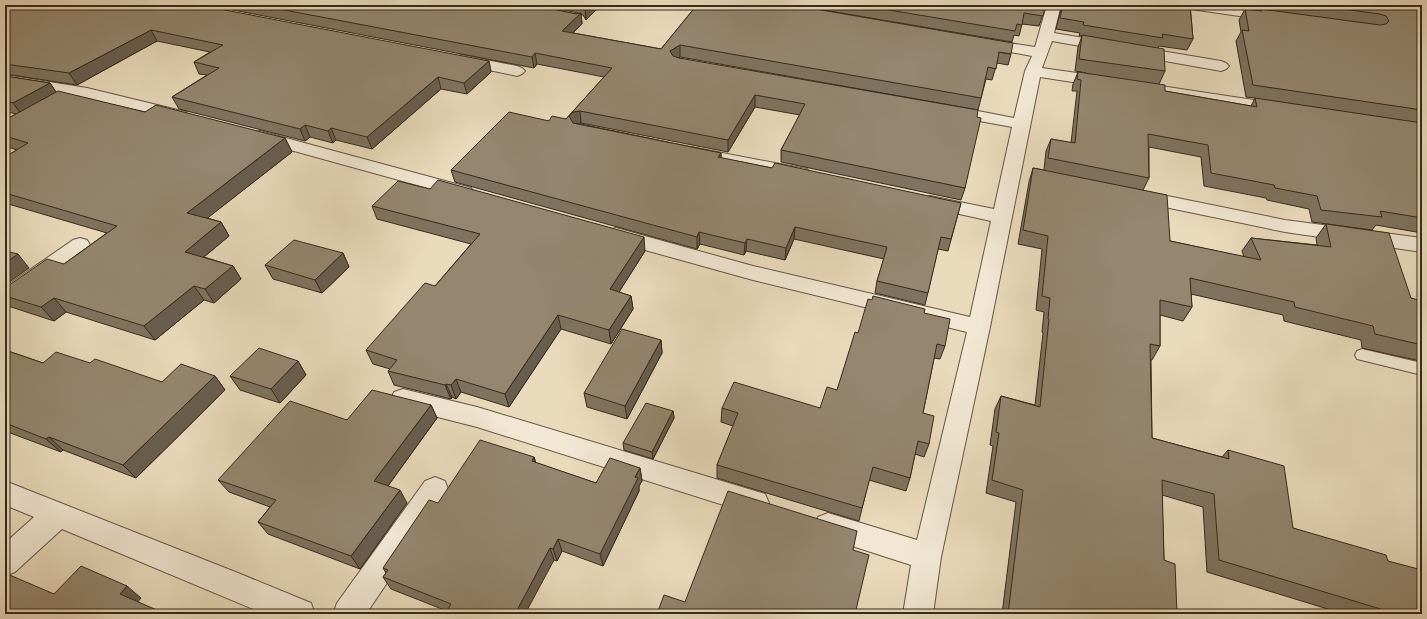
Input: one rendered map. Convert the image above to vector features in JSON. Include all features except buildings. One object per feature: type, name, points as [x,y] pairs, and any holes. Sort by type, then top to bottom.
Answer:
[{"type":"street","points":[[918,614],[928,557],[979,327],[1001,217],[1020,173],[1021,124],[1054,5]]},
{"type":"street","points":[[1191,5],[1286,19]]},
{"type":"street","points":[[1046,36],[1221,66]]},
{"type":"street","points":[[972,41],[1037,62],[1123,85],[1298,111]]},
{"type":"street","points":[[447,57],[517,71]]},
{"type":"street","points":[[5,80],[87,93],[193,119]]},
{"type":"street","points":[[936,108],[1021,124]]},
{"type":"street","points":[[246,132],[481,197]]},
{"type":"street","points":[[672,149],[819,177]]},
{"type":"street","points":[[1117,192],[1285,226],[1422,245]]},
{"type":"street","points":[[914,197],[1001,217]]},
{"type":"street","points":[[599,231],[753,273],[979,327]]},
{"type":"street","points":[[5,298],[80,245]]},
{"type":"street","points":[[386,394],[477,417],[775,509]]},
{"type":"street","points":[[348,614],[435,489]]},
{"type":"street","points":[[5,493],[228,583],[300,614]]},
{"type":"street","points":[[5,562],[57,515]]},
{"type":"street","points":[[805,519],[928,557]]},
{"type":"lane","points":[[1362,355],[1422,369]]}]
